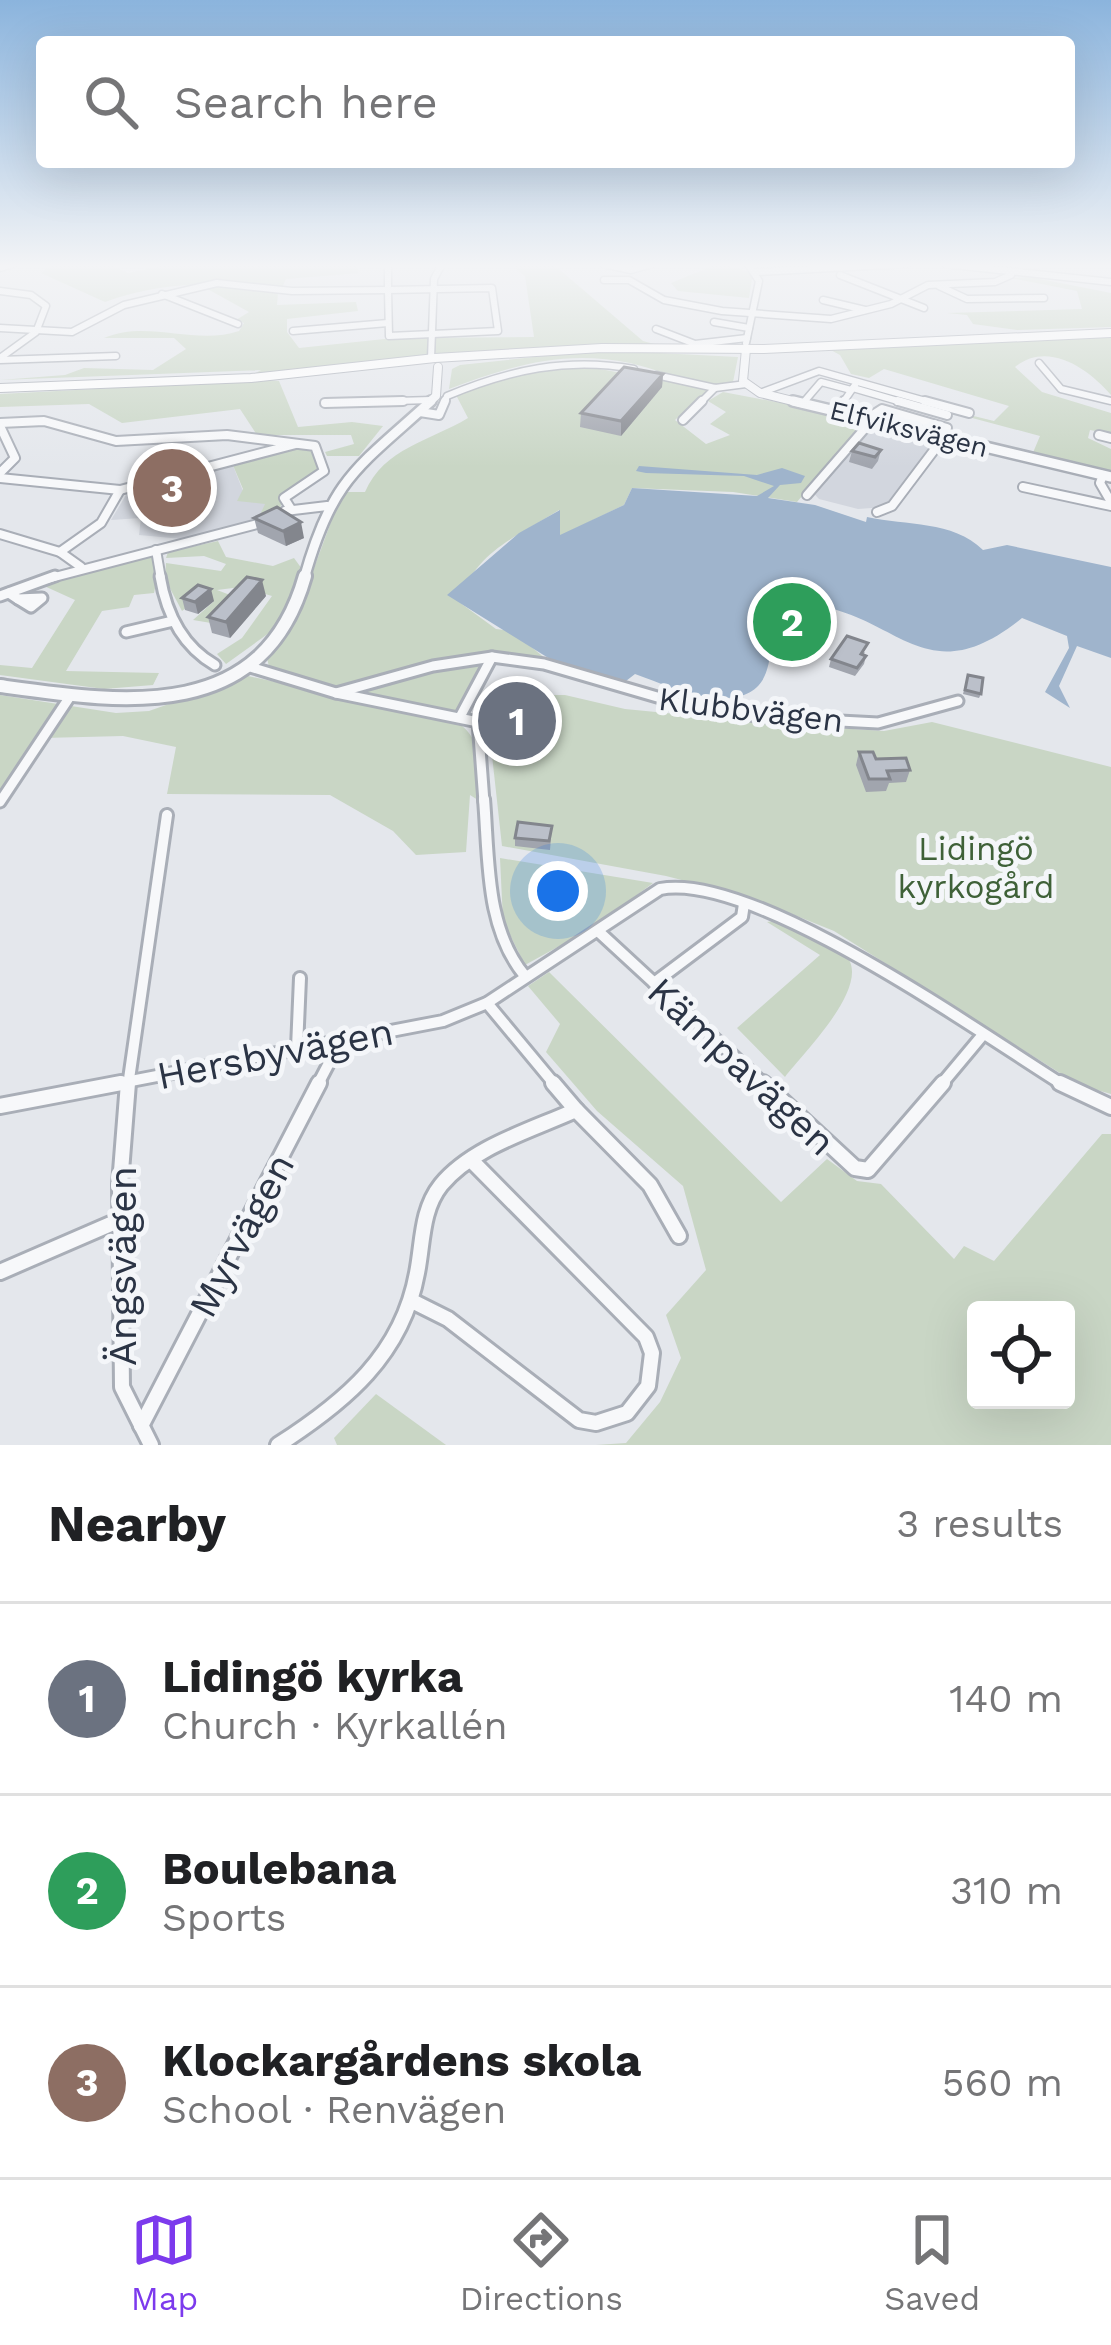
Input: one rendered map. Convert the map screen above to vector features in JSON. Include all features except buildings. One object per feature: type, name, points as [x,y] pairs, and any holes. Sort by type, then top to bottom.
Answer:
[{"type":"main road","points":[[0,388],[379,368],[543,352],[1111,333]]},
{"type":"street","points":[[32,331],[60,331]]},
{"type":"street","points":[[388,331],[388,336],[434,336],[498,331]]},
{"type":"street","points":[[0,686],[125,703],[171,697],[247,666],[289,622],[327,506],[348,477],[430,400],[434,331]]},
{"type":"street","points":[[662,331],[695,344],[747,343]]},
{"type":"street","points":[[420,412],[440,415],[449,395],[514,369],[559,361],[605,363],[715,388],[746,384],[741,376],[748,331]]},
{"type":"street","points":[[0,360],[37,332]]},
{"type":"street","points":[[0,360],[116,356]]},
{"type":"street","points":[[1039,363],[1061,389],[1111,401]]},
{"type":"street","points":[[760,393],[810,371],[969,412]]},
{"type":"street","points":[[798,376],[947,415]]},
{"type":"street","points":[[837,410],[859,380]]},
{"type":"street","points":[[803,403],[821,382]]},
{"type":"street","name":"Elfviksvägen","points":[[746,384],[760,393],[1107,476]]},
{"type":"street","points":[[683,420],[682,415],[715,388]]},
{"type":"street","points":[[325,403],[430,400]]},
{"type":"street","points":[[807,495],[870,418]]},
{"type":"street","points":[[0,476],[15,458],[0,424],[44,422],[116,441],[227,435],[300,443],[321,451],[324,471],[284,498],[291,509]]},
{"type":"street","points":[[1100,435],[1111,438]]},
{"type":"street","points":[[877,512],[892,506],[942,436]]},
{"type":"street","points":[[0,476],[120,490],[300,443]]},
{"type":"street","points":[[1107,476],[1100,482],[1111,504]]},
{"type":"street","points":[[1023,488],[1111,504]]},
{"type":"street","points":[[60,552],[101,523],[120,490]]},
{"type":"street","points":[[8,596],[81,566],[237,532],[291,509],[327,506]]},
{"type":"street","points":[[0,534],[60,552],[81,566]]},
{"type":"street","points":[[156,550],[162,560],[162,600],[200,656],[215,664]]},
{"type":"street","points":[[126,632],[173,621]]},
{"type":"street","points":[[461,716],[491,657]]},
{"type":"street","name":"Klubbvägen","points":[[336,693],[434,666],[491,657],[572,671],[688,706],[764,717],[878,723],[958,701]]},
{"type":"street","points":[[247,666],[336,693],[478,722],[493,908],[501,936],[531,972]]},
{"type":"street","points":[[0,802],[69,698]]},
{"type":"street","name":"Ängsvägen","points":[[151,1445],[122,1387],[119,1220],[128,1081],[167,815]]},
{"type":"street","name":"Hersbyvägen","points":[[0,1106],[442,1022],[488,1003],[667,885],[744,904],[834,943],[982,1037],[1111,1107]]},
{"type":"street","points":[[654,983],[742,917],[744,904]]},
{"type":"street","name":"Kämpavägen","points":[[599,932],[848,1165],[862,1170],[878,1162],[982,1037]]},
{"type":"street","points":[[297,1048],[300,978]]},
{"type":"street","points":[[488,1003],[576,1110],[650,1185],[679,1236]]},
{"type":"street","name":"Myrvägen","points":[[140,1427],[340,1042]]},
{"type":"street","points":[[278,1445],[358,1391],[393,1345],[412,1301],[434,1195],[442,1183],[473,1162],[576,1110]]},
{"type":"street","points":[[412,1301],[448,1319],[579,1420],[597,1427],[610,1426],[634,1406],[652,1378],[656,1361],[646,1337],[473,1162]]},
{"type":"street","points":[[0,1272],[119,1220]]},
{"type":"shaded area","points":[[869,420],[939,438],[885,507],[858,509],[819,499],[810,489]]},
{"type":"shaded area","points":[[232,463],[243,491],[266,504],[258,519],[182,539],[139,535],[141,518],[111,520],[129,490]]},
{"type":"green space","points":[[134,331],[206,336],[287,331],[299,348],[394,338],[534,337],[533,331],[632,331],[654,344],[254,374],[261,370],[0,380],[65,375],[84,368],[153,370],[186,349],[174,338],[104,338]]},
{"type":"green space","points":[[1111,335],[1111,395],[1080,368],[1054,357],[1028,359],[1015,367],[1042,392],[1111,413],[1111,434],[1090,430],[1088,438],[1111,449],[1111,472],[1032,455],[1040,436],[860,388],[994,421],[1009,406],[884,369],[869,378],[851,374],[840,355],[827,348]]},
{"type":"green space","points":[[600,350],[738,357],[733,382],[721,385],[630,363],[582,358],[516,367],[449,389],[452,369],[460,365]]},
{"type":"green space","points":[[568,363],[702,388],[707,391],[675,420],[706,444],[730,435],[710,424],[726,412],[708,401],[723,392],[866,419],[797,502],[733,492],[632,488],[624,505],[560,536],[559,510],[499,547],[476,570],[459,602],[496,629],[512,631],[552,664],[486,651],[457,712],[270,671],[267,658],[296,617],[342,492],[365,492],[396,455],[468,418],[456,395],[532,369]]},
{"type":"green space","points":[[279,381],[298,427],[352,422],[383,426],[359,456],[327,456],[325,452],[354,444],[351,435],[257,435],[240,409],[122,423],[89,404],[0,407],[0,394]]},
{"type":"green space","points":[[303,446],[313,448],[318,474],[282,497],[280,511],[258,519],[265,504],[237,501],[243,489],[232,463]]},
{"type":"green space","points":[[218,541],[226,557],[273,566],[294,558],[302,569],[276,628],[226,664],[217,654],[242,638],[272,596],[241,587],[217,590],[230,595],[211,623],[193,620],[213,602],[201,597],[182,611],[165,579],[166,563],[221,571],[226,564],[204,556],[166,558],[168,552]]},
{"type":"green space","points":[[153,555],[159,569],[154,593],[134,595],[129,607],[102,611],[66,671],[159,673],[153,685],[104,689],[0,675],[0,665],[32,668],[75,600],[42,585]]},
{"type":"green space","points":[[248,676],[452,720],[463,727],[478,755],[481,802],[470,795],[466,852],[416,855],[393,831],[330,795],[167,794],[176,747],[123,736],[43,738],[0,797],[0,695],[116,713],[149,711]]},
{"type":"green space","name":"Lidingö kyrkogård","points":[[493,695],[565,695],[625,709],[884,731],[932,722],[1111,767],[1111,1094],[1079,1085],[834,931],[752,898],[666,876],[502,846],[488,719]]},
{"type":"green space","points":[[500,858],[653,883],[594,927],[525,965],[503,921]]},
{"type":"green space","points":[[767,922],[834,947],[851,964],[851,980],[834,1016],[785,1077],[737,1028],[820,955]]},
{"type":"green space","points":[[549,972],[781,1202],[827,1159],[857,1181],[881,1184],[954,1259],[964,1246],[994,1261],[1102,1134],[1111,1134],[1111,1445],[596,1445],[626,1443],[660,1402],[681,1358],[666,1315],[706,1270],[683,1186],[597,1111],[546,1052],[560,1024],[528,986]]},
{"type":"green space","points":[[376,1394],[446,1445],[337,1445],[334,1438]]},
{"type":"water","points":[[639,466],[757,475],[782,468],[805,476],[801,483],[780,485],[768,498],[815,505],[866,522],[867,517],[943,529],[983,550],[1007,545],[1111,567],[1111,658],[1077,646],[1059,686],[1070,708],[1045,692],[1069,648],[1067,636],[1022,618],[987,641],[957,651],[931,650],[857,617],[793,604],[781,612],[765,676],[754,689],[736,697],[707,697],[635,674],[626,681],[550,659],[447,595],[519,533],[560,510],[560,535],[624,505],[632,488],[757,496],[774,486],[744,476],[646,473],[636,471]]},
{"type":"place","name":"Klockargårdens skola","points":[[172,488]]},
{"type":"place","name":"Boulebana","points":[[792,622]]},
{"type":"place","name":"Lidingö kyrka","points":[[517,721]]}]
